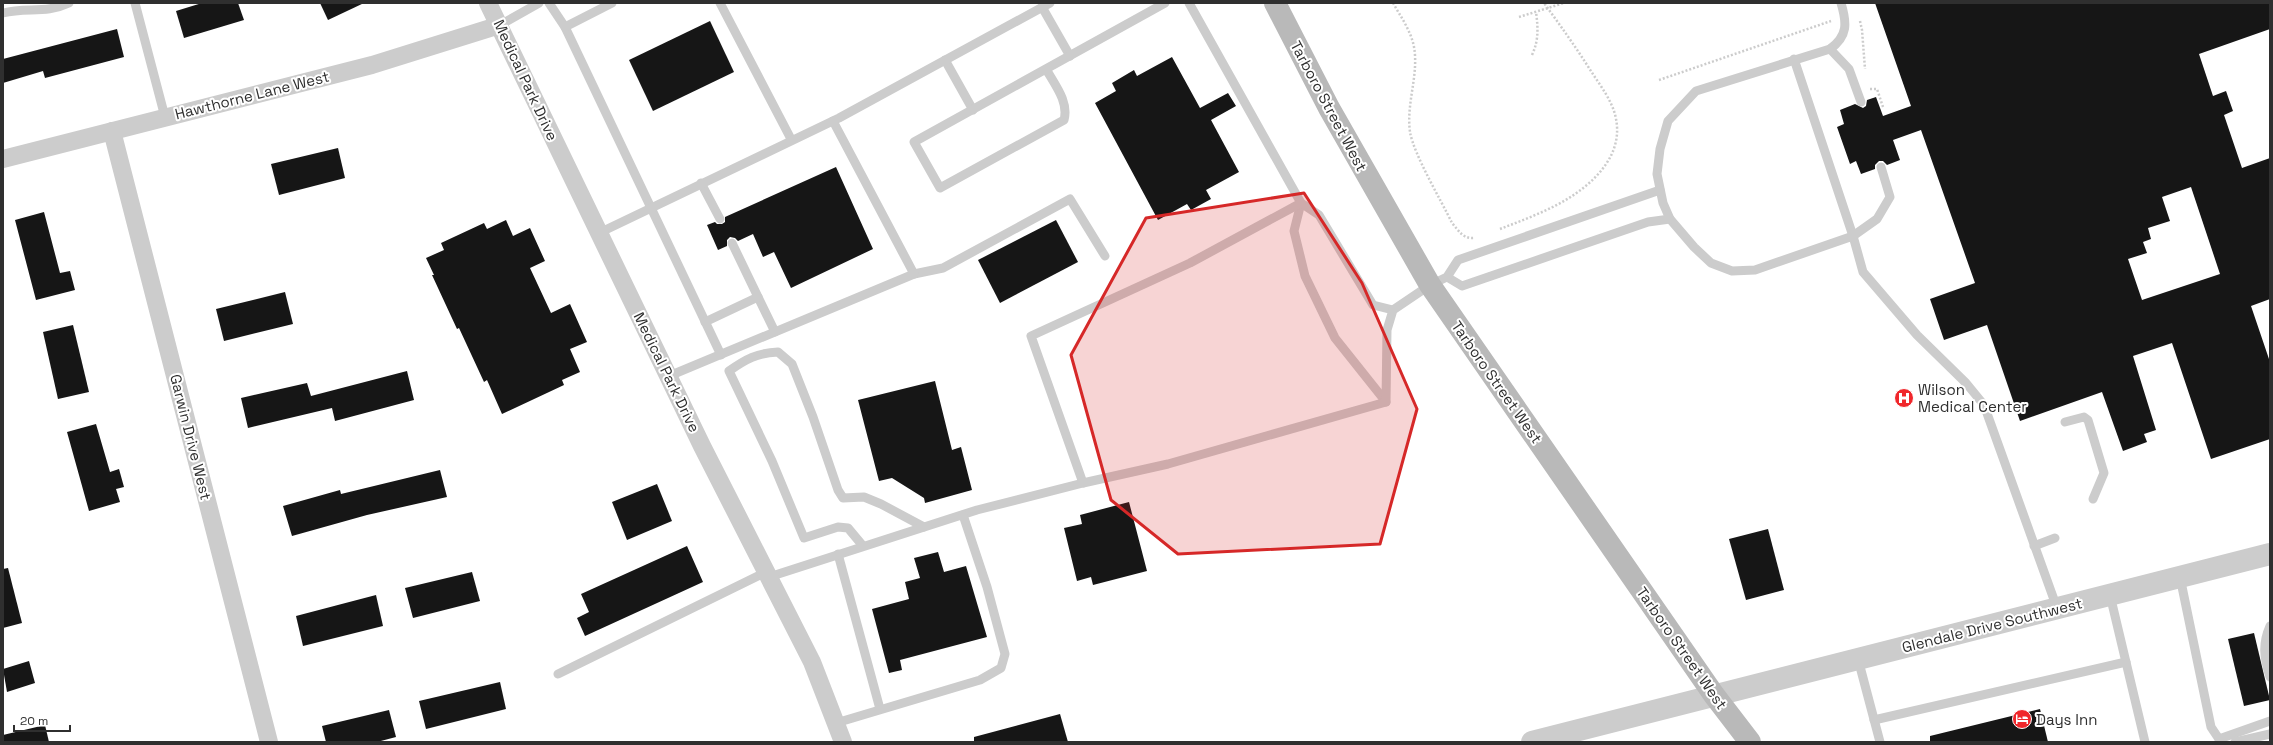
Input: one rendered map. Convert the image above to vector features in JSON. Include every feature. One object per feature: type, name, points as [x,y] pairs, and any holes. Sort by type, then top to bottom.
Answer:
[{"type":"main road","name":"Tarboro Street West","points":[[1275,3],[1329,108],[1439,281],[1714,695],[1750,742]]},
{"type":"street","name":"Medical Park Drive","points":[[488,3],[669,376],[812,662],[843,742]]},
{"type":"street","name":"Hawthorne Lane West","points":[[3,159],[372,64],[500,25]]},
{"type":"street","name":"Garwin Drive West","points":[[112,131],[269,742]]},
{"type":"street","name":"Glendale Drive Southwest","points":[[1532,742],[2056,608],[2269,556]]},
{"type":"lane","points":[[3,13],[19,9],[42,11],[58,8],[69,3]]},
{"type":"lane","points":[[135,3],[166,117]]},
{"type":"lane","points":[[500,25],[539,3]]},
{"type":"lane","points":[[549,3],[564,27],[721,355]]},
{"type":"lane","points":[[564,27],[612,3]]},
{"type":"lane","points":[[720,3],[791,139]]},
{"type":"lane","points":[[1046,69],[1064,102],[1066,112],[1064,120],[940,188],[914,142],[973,110],[1046,69],[1166,3]]},
{"type":"lane","points":[[1189,3],[1301,203],[1319,215],[1373,305],[1393,310]]},
{"type":"lane","points":[[1841,3],[1845,16],[1845,30],[1840,42],[1830,49],[1794,59],[1696,91],[1668,122],[1660,149],[1657,174],[1663,203],[1670,219],[1694,247],[1711,263],[1732,271],[1755,270],[1853,236],[1877,219],[1890,197],[1881,167]]},
{"type":"lane","points":[[599,233],[791,139],[833,121],[1046,5],[1070,56]]},
{"type":"lane","points":[[1830,49],[1849,69],[1861,102]]},
{"type":"lane","points":[[1794,59],[1853,236],[1862,272],[1917,335],[1966,383],[1984,405],[2056,608]]},
{"type":"lane","points":[[944,60],[973,110]]},
{"type":"lane","points":[[833,121],[914,274]]},
{"type":"lane","points":[[701,183],[720,219]]},
{"type":"lane","points":[[1386,402],[1386,330],[1393,310],[1439,281],[1458,260],[1660,190]]},
{"type":"lane","points":[[669,376],[914,274],[944,268],[1070,199],[1105,256]]},
{"type":"lane","points":[[1301,203],[1294,231],[1305,276],[1335,338],[1386,402]]},
{"type":"lane","points":[[1083,482],[1031,336],[1190,263],[1301,203]]},
{"type":"lane","points":[[1439,281],[1462,286],[1648,222],[1670,219]]},
{"type":"lane","points":[[732,243],[775,332]]},
{"type":"lane","points":[[705,322],[758,297]]},
{"type":"lane","points":[[863,546],[848,528],[838,527],[804,538],[772,461],[729,371],[762,352],[778,352],[792,364],[813,417],[838,490],[843,498],[864,498],[881,504],[924,527]]},
{"type":"lane","points":[[558,674],[768,575],[963,515],[1083,482],[1168,464],[1386,402]]},
{"type":"lane","points":[[2065,422],[2084,417],[2088,420],[2104,473],[2093,499]]},
{"type":"lane","points":[[836,723],[980,680],[1001,668],[1005,654],[987,587],[963,515]]},
{"type":"lane","points":[[2034,546],[2055,538]]},
{"type":"lane","points":[[838,554],[880,709]]},
{"type":"lane","points":[[2180,577],[2211,727],[2221,741],[2270,721]]},
{"type":"lane","points":[[2110,595],[2146,742]]},
{"type":"lane","points":[[2270,626],[2265,638],[2264,647],[2270,677]]},
{"type":"lane","points":[[1858,659],[1880,742]]},
{"type":"lane","points":[[1874,720],[2126,662]]},
{"type":"lane","points":[[2235,742],[2270,734]]},
{"type":"path","points":[[1393,3],[1414,47],[1414,71],[1410,117],[1414,144],[1452,223],[1468,239],[1478,238]]},
{"type":"path","points":[[1492,232],[1568,199],[1598,174],[1615,149],[1617,133],[1616,118],[1610,102],[1568,36],[1544,3]]},
{"type":"path","points":[[1519,17],[1564,3]]},
{"type":"path","points":[[1532,55],[1537,46],[1538,34],[1536,12]]},
{"type":"path","points":[[1659,80],[1857,13],[1862,30],[1865,74]]},
{"type":"path","points":[[1866,84],[1867,89],[1877,89],[1883,107]]},
{"type":"highlighted area","points":[[1304,193],[1362,283],[1417,409],[1380,544],[1178,554],[1111,500],[1071,355],[1146,218]]},
{"type":"building","points":[[202,3],[238,3],[244,20],[184,38],[176,11]]},
{"type":"building","points":[[320,3],[364,3],[328,20]]},
{"type":"building","name":"Wilson Medical Center","points":[[1875,3],[2270,3],[2270,29],[2199,54],[2213,96],[2226,91],[2233,111],[2224,115],[2242,168],[2270,158],[2270,299],[2251,306],[2270,362],[2270,439],[2211,459],[2172,343],[2133,356],[2156,430],[2144,434],[2147,442],[2123,451],[2102,392],[2020,421],[1987,325],[1944,340],[1930,299],[1975,283],[1921,130],[1893,140],[1900,160],[1887,165],[1883,161],[1879,161],[1875,165],[1875,169],[1861,174],[1856,161],[1850,164],[1837,127],[1844,124],[1840,110],[1855,104],[1863,108],[1866,106],[1867,100],[1876,97],[1883,116],[1911,106]],"holes":[[[2191,187],[2220,274],[2142,300],[2128,259],[2147,253],[2143,242],[2151,239],[2148,228],[2170,221],[2162,197]]]},
{"type":"building","points":[[710,21],[734,72],[653,111],[629,60]]},
{"type":"building","points":[[117,29],[124,57],[45,78],[43,71],[3,83],[3,59]]},
{"type":"building","points":[[1172,57],[1200,108],[1228,93],[1236,106],[1211,120],[1239,172],[1206,190],[1211,199],[1191,210],[1187,204],[1158,220],[1095,103],[1116,91],[1112,83],[1134,70],[1137,76]]},
{"type":"building","points":[[338,148],[345,178],[279,195],[271,164]]},
{"type":"building","points":[[836,167],[873,249],[791,288],[774,252],[763,257],[753,234],[738,241],[735,238],[730,237],[727,240],[727,246],[718,250],[707,225],[715,222],[717,224],[722,224],[725,222],[725,217]]},
{"type":"building","points":[[44,212],[60,273],[70,271],[75,290],[36,300],[15,220]]},
{"type":"building","points":[[506,220],[513,236],[530,228],[545,261],[530,268],[551,313],[570,304],[587,342],[570,349],[580,372],[562,380],[564,385],[502,414],[487,380],[484,382],[459,328],[457,329],[432,275],[434,275],[426,258],[444,250],[441,243],[484,223],[487,229]]},
{"type":"building","points":[[1056,220],[1078,262],[1000,303],[978,260]]},
{"type":"building","points":[[285,292],[293,324],[224,341],[216,309]]},
{"type":"building","points":[[73,325],[89,392],[58,399],[43,332]]},
{"type":"building","points":[[407,371],[414,400],[335,421],[332,408],[248,428],[241,398],[307,383],[311,396]]},
{"type":"building","points":[[935,381],[952,450],[961,447],[972,490],[925,503],[924,498],[892,478],[879,481],[858,400]]},
{"type":"building","points":[[96,424],[110,472],[119,469],[124,487],[116,489],[120,502],[89,511],[67,432]]},
{"type":"building","points":[[440,470],[447,497],[367,515],[292,536],[283,506],[340,490],[341,494]]},
{"type":"building","points":[[657,484],[672,521],[627,540],[612,502]]},
{"type":"building","points":[[1129,502],[1147,571],[1093,585],[1091,577],[1077,581],[1064,528],[1082,524],[1080,515]]},
{"type":"building","points":[[1768,529],[1784,590],[1746,600],[1729,539]]},
{"type":"building","points":[[687,546],[703,582],[585,636],[577,618],[589,612],[581,594]]},
{"type":"building","points":[[938,552],[944,572],[966,566],[987,637],[900,660],[902,670],[889,673],[872,609],[909,599],[905,582],[920,578],[914,558]]},
{"type":"building","points":[[8,568],[22,623],[3,628],[3,569]]},
{"type":"building","points":[[472,572],[480,601],[413,618],[405,588]]},
{"type":"building","points":[[376,595],[383,626],[303,646],[296,616]]},
{"type":"building","points":[[2254,633],[2270,700],[2244,706],[2228,639]]},
{"type":"building","points":[[29,661],[35,683],[7,692],[3,669]]},
{"type":"building","points":[[500,682],[506,709],[426,729],[419,701]]},
{"type":"building","name":"Days Inn","points":[[2040,709],[2048,742],[1930,742],[1930,736]]},
{"type":"building","points":[[389,710],[396,737],[377,742],[326,742],[322,726]]},
{"type":"building","points":[[1060,714],[1068,742],[974,742],[974,737]]},
{"type":"building","points":[[45,725],[49,742],[3,742],[3,735]]},
{"type":"place","name":"Wilson Medical Center","points":[[1904,398]]},
{"type":"place","name":"Days Inn","points":[[2022,719]]}]
